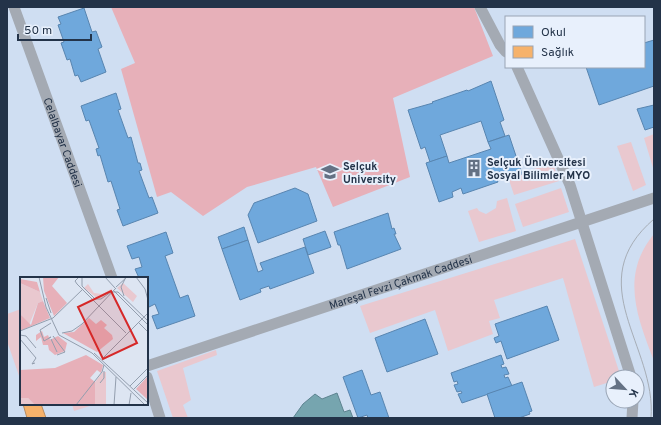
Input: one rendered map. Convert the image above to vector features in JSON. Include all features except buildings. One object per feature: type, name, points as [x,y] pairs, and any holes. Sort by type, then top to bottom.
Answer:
[{"type":"street","name":"Celalbayar Caddesi","points":[[14,7],[112,277]]},
{"type":"street","points":[[480,7],[500,45],[505,51]]},
{"type":"street","points":[[517,68],[570,185],[629,369]]},
{"type":"street","name":"Mareşal Fevzi Çakmak Caddesi","points":[[148,366],[583,223],[654,198]]},
{"type":"street","points":[[148,380],[160,418]]},
{"type":"shaded area","name":"Selçuk University","points":[[7,7],[654,7],[654,418],[7,418]]},
{"type":"shaded area","points":[[111,7],[474,7],[493,56],[393,98],[410,177],[333,207],[316,167],[247,187],[203,216],[171,192],[157,197],[121,69],[135,63]]},
{"type":"shaded area","points":[[654,134],[654,171],[644,138]]},
{"type":"shaded area","points":[[631,142],[646,185],[633,191],[617,146]]},
{"type":"shaded area","points":[[553,163],[559,181],[514,195],[508,177]]},
{"type":"shaded area","points":[[561,188],[569,212],[523,227],[515,204]]},
{"type":"shaded area","points":[[507,198],[516,231],[479,242],[468,211],[477,208],[479,211],[486,214],[496,208],[497,201]]},
{"type":"shaded area","points":[[654,234],[654,361],[638,312],[635,296],[635,281],[637,265],[644,249]]},
{"type":"shaded area","points":[[575,239],[618,369],[605,369],[605,384],[594,387],[563,278],[494,300],[500,318],[489,321],[493,334],[448,351],[435,310],[370,333],[360,306]]},
{"type":"shaded area","points":[[20,309],[20,376],[7,341],[7,314]]},
{"type":"shaded area","points":[[216,350],[217,355],[183,368],[191,400],[183,405],[188,418],[173,418],[157,371]]},
{"type":"shaded area","points":[[72,405],[93,405],[74,411]]},
{"type":"tram line","points":[[651,418],[650,391],[627,316],[622,291],[623,267],[633,243],[654,219]]},
{"type":"place","name":"Selçuk Üniversitesi Sosyal Bilimler MYO","points":[[474,168]]},
{"type":"place","name":"Selçuk University","points":[[330,172]]}]
